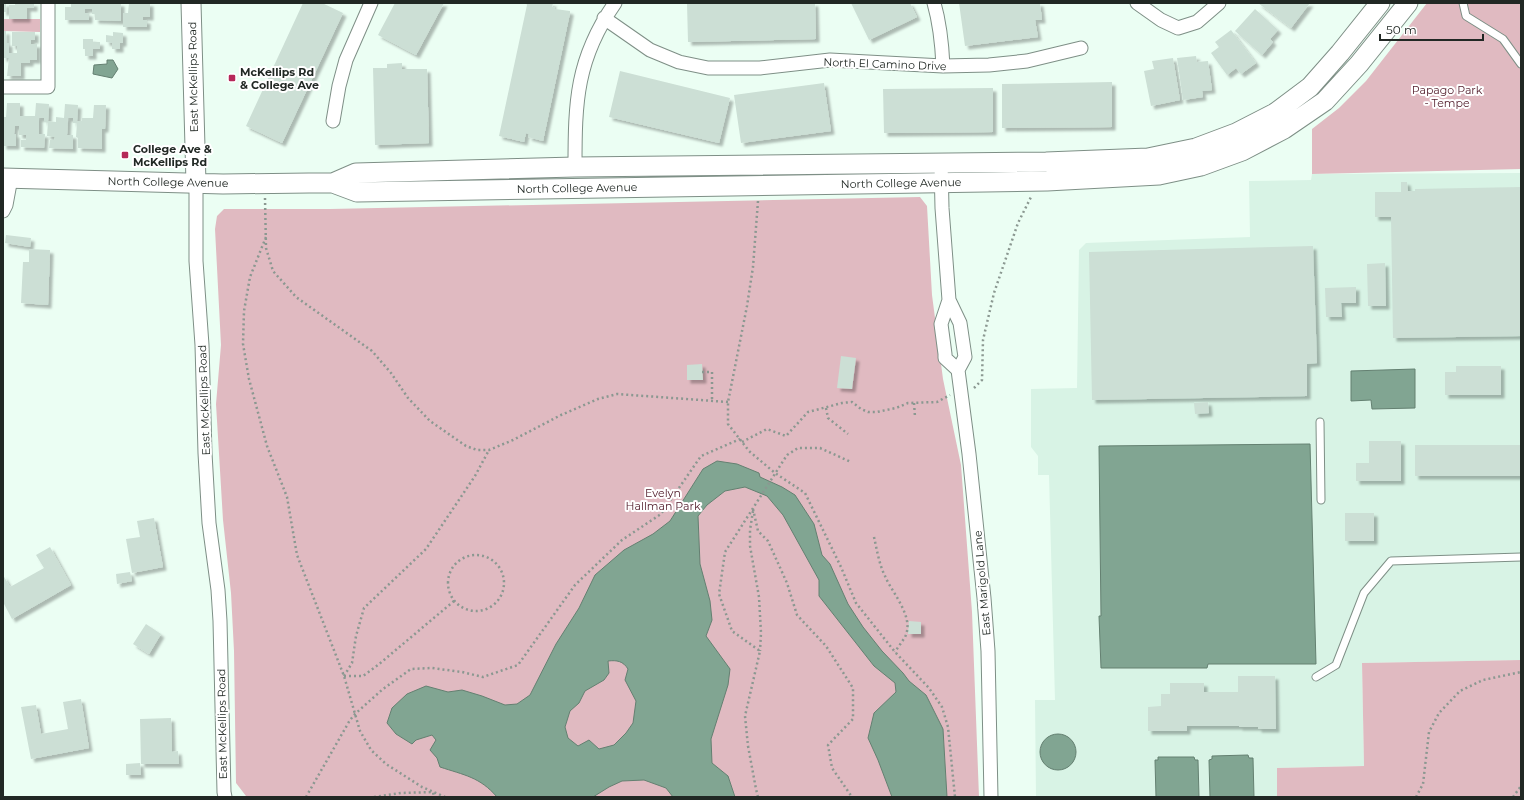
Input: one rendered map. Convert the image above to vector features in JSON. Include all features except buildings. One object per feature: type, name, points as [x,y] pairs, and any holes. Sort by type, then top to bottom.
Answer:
[{"type":"street","points":[[3,87],[48,87],[48,3]]},
{"type":"street","name":"East McKellips Road","points":[[191,3],[196,183],[196,261],[202,345],[205,453],[209,524],[218,590],[220,621],[225,797]]},
{"type":"street","points":[[333,121],[339,86],[346,60],[371,3]]},
{"type":"street","points":[[575,167],[575,122],[580,82],[594,36],[604,18],[615,3]]},
{"type":"street","points":[[934,3],[939,21],[943,66]]},
{"type":"street","points":[[1137,3],[1161,20],[1178,28],[1197,22],[1219,3]]},
{"type":"street","name":"North College Avenue","points":[[333,183],[356,173],[575,167],[1046,162],[1148,158],[1196,148],[1236,133],[1275,113],[1310,87],[1340,53],[1380,3]]},
{"type":"street","name":"North College Avenue","points":[[7,178],[196,183],[333,183],[357,192],[1047,181],[1159,175],[1201,166],[1242,151],[1284,129],[1325,101],[1359,64],[1408,3]]},
{"type":"street","name":"North El Camino Drive","points":[[604,18],[650,50],[680,62],[708,68],[760,68],[830,60],[943,66],[989,65],[1027,61],[1081,48]]},
{"type":"street","name":"East Marigold Lane","points":[[941,163],[942,208],[949,300],[960,323],[965,357],[958,370],[984,598],[988,651],[991,797]]},
{"type":"street","points":[[3,211],[6,205],[7,178]]},
{"type":"street","name":"East Marigold Lane","points":[[949,300],[941,324],[945,358],[958,370]]},
{"type":"lane","points":[[1463,3],[1466,16],[1503,39],[1520,61]]},
{"type":"lane","points":[[1320,422],[1321,500]]},
{"type":"lane","points":[[1316,677],[1336,666],[1364,593],[1391,561],[1521,557]]},
{"type":"path","points":[[742,442],[767,428],[786,436],[808,412],[842,403],[852,402],[868,412],[888,411],[908,403],[937,402],[947,396],[973,388],[982,380],[983,340],[994,293],[1018,223],[1031,197],[1047,181]]},
{"type":"path","points":[[266,184],[266,248],[273,271],[296,297],[372,351],[391,373],[408,398],[430,421],[466,446],[477,450],[489,450],[514,440],[561,415],[598,399],[617,394],[728,402]]},
{"type":"path","points":[[758,185],[753,267],[747,306],[728,402],[728,424],[749,451],[805,493],[841,567],[856,603],[895,652],[929,688],[942,707],[948,727],[955,797]]},
{"type":"path","points":[[266,237],[250,277],[244,311],[243,344],[249,378],[267,446],[287,497],[297,555],[344,676],[360,731],[371,750],[386,764],[422,787],[445,797]]},
{"type":"path","points":[[702,372],[712,372],[712,401]]},
{"type":"path","points":[[914,403],[915,417]]},
{"type":"path","points":[[826,408],[828,418],[848,434]]},
{"type":"path","points":[[306,797],[355,714],[383,689],[411,669],[432,668],[462,672],[483,677],[518,664],[575,585],[622,540],[661,514],[701,456],[740,439]]},
{"type":"path","points":[[760,651],[732,631],[719,594],[725,552],[787,455],[798,448],[820,448],[850,462]]},
{"type":"path","points":[[344,676],[352,663],[356,636],[364,608],[426,549],[475,476],[489,450]]},
{"type":"path","points":[[753,509],[750,530],[750,546],[759,597],[761,633],[760,651],[746,716],[748,746],[758,797]]},
{"type":"path","points":[[753,509],[758,531],[768,541],[787,583],[797,615],[826,646],[853,688],[853,719],[828,745],[832,768],[852,797]]},
{"type":"path","points":[[874,537],[885,577],[906,616],[906,635],[895,652]]},
{"type":"path","points":[[479,555],[488,558],[496,564],[501,571],[503,589],[500,598],[494,604],[478,612],[469,611],[460,607],[454,601],[449,593],[447,583],[449,574],[454,565],[465,557],[479,555]]},
{"type":"path","points":[[344,676],[363,676],[454,601]]},
{"type":"path","points":[[1416,797],[1423,784],[1429,732],[1439,713],[1460,691],[1483,680],[1521,672]]},
{"type":"path","points":[[1513,797],[1521,786]]},
{"type":"path","points":[[374,797],[401,793],[433,792]]},
{"type":"path","points":[[433,792],[434,797]]},
{"type":"shaded area","points":[[107,60],[113,60],[118,69],[112,78],[93,74],[94,65],[107,64]]},
{"type":"shaded area","points":[[1521,173],[1521,660],[1362,663],[1364,766],[1277,768],[1277,797],[1036,797],[1035,700],[1055,700],[1049,475],[1038,475],[1038,456],[1031,447],[1031,389],[1077,388],[1079,250],[1086,243],[1250,237],[1249,181],[1311,180],[1312,174]]},
{"type":"shaded area","points":[[1415,369],[1415,408],[1372,409],[1371,400],[1351,401],[1351,371]]},
{"type":"shaded area","points":[[1310,444],[1316,664],[1208,664],[1207,668],[1101,668],[1099,616],[1101,616],[1099,446]]},
{"type":"shaded area","points":[[717,461],[737,464],[759,473],[760,477],[795,495],[814,524],[822,555],[830,564],[848,604],[863,627],[909,681],[926,695],[943,729],[947,797],[892,797],[868,738],[874,713],[896,692],[895,683],[874,666],[819,596],[819,580],[783,515],[767,496],[745,487],[725,491],[707,505],[698,516],[700,564],[710,601],[712,620],[706,636],[730,669],[728,685],[711,739],[712,763],[728,776],[735,797],[673,797],[666,788],[644,780],[622,781],[593,797],[497,797],[491,790],[478,781],[440,767],[437,758],[430,750],[436,740],[432,735],[416,740],[412,744],[396,734],[387,723],[392,708],[407,694],[426,686],[448,692],[462,690],[505,705],[517,704],[530,695],[556,644],[579,608],[595,575],[624,550],[653,534],[670,521],[703,469]],"holes":[[[608,661],[617,661],[622,663],[628,669],[625,680],[636,701],[633,723],[626,733],[614,745],[599,749],[589,740],[578,746],[568,738],[565,727],[570,711],[579,703],[585,691],[604,680],[609,673]]]},
{"type":"shaded area","points":[[1062,734],[1071,739],[1075,745],[1075,759],[1071,765],[1062,770],[1054,770],[1045,765],[1041,759],[1040,748],[1045,739],[1051,735]]},
{"type":"shaded area","points":[[1248,755],[1249,758],[1253,758],[1254,797],[1210,797],[1209,760],[1212,759],[1212,756]]},
{"type":"shaded area","points":[[1158,757],[1194,757],[1195,760],[1198,760],[1199,797],[1156,797],[1155,760],[1158,760]]},
{"type":"green space","name":"Papago Park - Tempe","points":[[1427,3],[1521,3],[1521,169],[1312,174],[1312,129],[1339,108],[1366,81]]},
{"type":"green space","points":[[3,19],[40,19],[40,32],[3,31]]},
{"type":"green space","name":"Evelyn Hallman Park","points":[[920,197],[927,206],[932,295],[943,379],[961,465],[972,612],[979,797],[246,796],[236,783],[234,651],[231,593],[223,520],[216,404],[221,345],[215,229],[217,216],[224,209],[330,209]]},
{"type":"green space","points":[[1521,660],[1521,797],[1277,797],[1277,768],[1364,766],[1362,663]]},
{"type":"place","name":"McKellips Rd & College Ave","points":[[232,78]]},
{"type":"place","name":"College Ave & McKellips Rd","points":[[125,155]]}]
